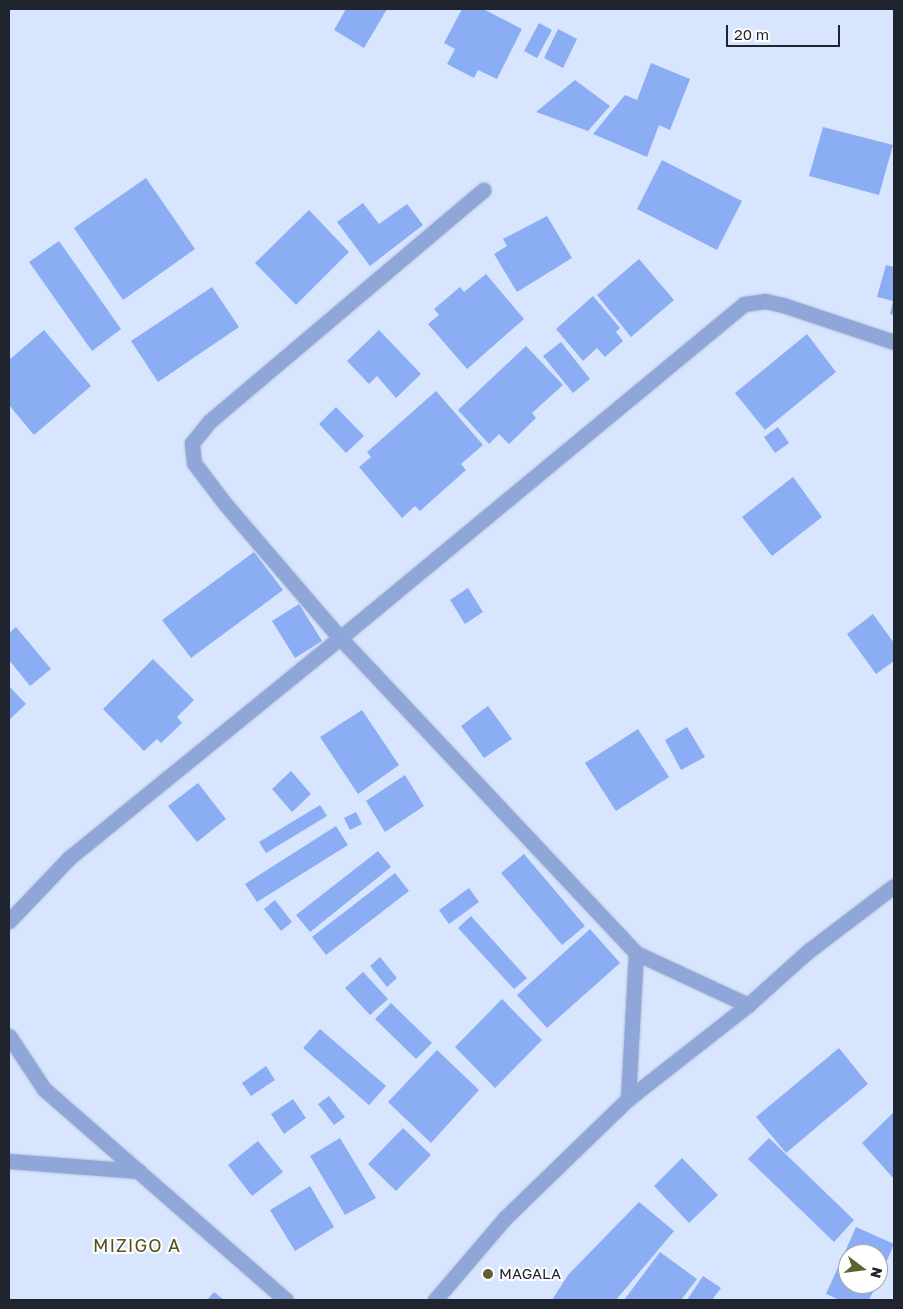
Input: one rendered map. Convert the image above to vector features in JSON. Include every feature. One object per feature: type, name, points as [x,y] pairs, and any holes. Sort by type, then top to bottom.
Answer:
[{"type":"street","points":[[483,190],[210,421],[192,443],[194,463],[226,505],[340,638],[636,953],[748,1005]]},
{"type":"street","points":[[9,921],[69,858],[340,638],[744,304],[765,301],[783,305],[894,342]]},
{"type":"street","points":[[435,1300],[505,1218],[628,1099],[748,1005],[807,952],[894,886]]},
{"type":"street","points":[[628,1099],[636,953]]},
{"type":"street","points":[[9,1036],[44,1089],[286,1300]]},
{"type":"street","points":[[9,1161],[139,1171]]},
{"type":"building","points":[[346,9],[387,9],[364,48],[334,30]]},
{"type":"building","points":[[462,9],[483,9],[522,29],[497,79],[478,70],[474,78],[447,64],[455,49],[444,43]]},
{"type":"building","points":[[539,23],[552,30],[537,58],[524,51]]},
{"type":"building","points":[[558,29],[577,39],[563,68],[544,58]]},
{"type":"building","points":[[651,63],[690,79],[670,130],[659,125],[647,157],[593,134],[625,95],[637,100]]},
{"type":"building","points":[[575,80],[610,106],[588,131],[536,112]]},
{"type":"building","points":[[823,127],[893,145],[879,195],[809,176]]},
{"type":"building","points":[[662,160],[742,201],[717,250],[637,209]]},
{"type":"building","points":[[146,178],[195,249],[123,300],[74,228]]},
{"type":"building","points":[[363,203],[379,224],[407,204],[423,225],[370,266],[337,222]]},
{"type":"building","points":[[309,210],[349,252],[296,305],[255,263]]},
{"type":"building","points":[[547,216],[572,258],[517,292],[494,254],[507,246],[503,239]]},
{"type":"building","points":[[59,241],[121,329],[92,351],[29,262]]},
{"type":"building","points":[[639,259],[674,300],[631,337],[597,295]]},
{"type":"building","points":[[886,265],[894,267],[894,315],[890,314],[893,301],[877,297]]},
{"type":"building","points":[[486,274],[524,319],[467,369],[428,324],[439,315],[434,309],[460,287],[464,292]]},
{"type":"building","points":[[212,287],[239,327],[158,382],[131,341]]},
{"type":"building","points":[[593,296],[620,328],[616,332],[623,341],[605,357],[597,348],[583,361],[556,329]]},
{"type":"building","points":[[44,330],[91,386],[34,435],[9,405],[9,360]]},
{"type":"building","points":[[379,330],[421,374],[396,398],[377,376],[369,384],[347,361]]},
{"type":"building","points":[[807,334],[836,372],[765,430],[735,393]]},
{"type":"building","points":[[561,342],[590,379],[573,393],[543,356]]},
{"type":"building","points":[[526,346],[563,385],[532,413],[536,418],[509,444],[499,434],[489,444],[458,410]]},
{"type":"building","points":[[436,391],[483,445],[461,464],[466,470],[420,511],[415,506],[402,518],[359,467],[371,457],[367,452]]},
{"type":"building","points":[[336,407],[364,436],[346,453],[319,424]]},
{"type":"building","points":[[778,427],[789,443],[775,453],[764,437]]},
{"type":"building","points":[[793,477],[822,517],[772,556],[742,517]]},
{"type":"building","points":[[254,552],[283,590],[191,658],[162,620]]},
{"type":"building","points":[[468,588],[483,612],[465,624],[450,600]]},
{"type":"building","points":[[299,604],[322,641],[295,658],[272,621]]},
{"type":"building","points":[[873,614],[894,643],[894,661],[876,674],[847,634]]},
{"type":"building","points":[[16,627],[51,669],[30,686],[9,660],[9,633]]},
{"type":"building","points":[[153,659],[194,700],[177,717],[182,723],[161,743],[157,739],[144,751],[103,709]]},
{"type":"building","points":[[9,686],[26,704],[9,720]]},
{"type":"building","points":[[488,706],[512,739],[484,758],[461,726]]},
{"type":"building","points":[[362,710],[399,765],[358,794],[320,737]]},
{"type":"building","points":[[687,727],[705,757],[681,770],[665,740]]},
{"type":"building","points":[[638,729],[669,777],[616,811],[585,763]]},
{"type":"building","points":[[291,771],[311,794],[292,812],[272,789]]},
{"type":"building","points":[[405,775],[424,806],[385,832],[366,801]]},
{"type":"building","points":[[198,783],[226,819],[197,842],[168,806]]},
{"type":"building","points":[[320,805],[327,816],[266,853],[259,842]]},
{"type":"building","points":[[356,812],[362,824],[350,830],[344,818]]},
{"type":"building","points":[[336,826],[348,845],[257,902],[245,884]]},
{"type":"building","points":[[378,851],[391,867],[310,932],[296,915]]},
{"type":"building","points":[[524,854],[585,926],[562,945],[501,873]]},
{"type":"building","points":[[395,873],[409,891],[326,955],[312,937]]},
{"type":"building","points":[[469,888],[479,902],[449,924],[439,910]]},
{"type":"building","points":[[275,900],[292,922],[281,931],[264,909]]},
{"type":"building","points":[[471,916],[527,978],[514,989],[458,928]]},
{"type":"building","points":[[590,929],[620,963],[547,1028],[517,995]]},
{"type":"building","points":[[380,957],[397,978],[387,987],[370,966]]},
{"type":"building","points":[[363,972],[388,999],[370,1015],[345,988]]},
{"type":"building","points":[[502,999],[542,1040],[495,1088],[455,1047]]},
{"type":"building","points":[[391,1003],[432,1043],[416,1059],[375,1019]]},
{"type":"building","points":[[320,1029],[386,1086],[369,1105],[303,1048]]},
{"type":"building","points":[[839,1048],[868,1084],[786,1153],[756,1117]]},
{"type":"building","points":[[437,1050],[479,1090],[431,1143],[388,1102]]},
{"type":"building","points":[[266,1066],[275,1080],[251,1096],[242,1083]]},
{"type":"building","points":[[329,1096],[345,1117],[334,1125],[318,1104]]},
{"type":"building","points":[[293,1099],[306,1118],[284,1134],[271,1114]]},
{"type":"building","points":[[894,1112],[894,1179],[862,1143]]},
{"type":"building","points":[[403,1128],[431,1155],[396,1191],[368,1164]]},
{"type":"building","points":[[340,1138],[376,1198],[345,1215],[310,1156]]},
{"type":"building","points":[[769,1138],[854,1220],[834,1242],[748,1159]]},
{"type":"building","points":[[258,1141],[283,1172],[252,1196],[228,1165]]},
{"type":"building","points":[[682,1158],[718,1195],[689,1223],[654,1186]]},
{"type":"building","points":[[310,1186],[334,1227],[295,1251],[270,1210]]},
{"type":"building","points":[[639,1202],[674,1231],[616,1300],[552,1300],[568,1275]]},
{"type":"building","points":[[856,1227],[894,1244],[888,1258],[888,1244],[848,1244]]},
{"type":"building","points":[[660,1252],[697,1279],[681,1300],[624,1300]]},
{"type":"building","points":[[838,1267],[838,1294],[872,1294],[869,1300],[840,1300],[826,1294]]},
{"type":"building","points":[[703,1276],[721,1288],[712,1300],[687,1300]]},
{"type":"building","points":[[214,1292],[224,1300],[207,1300]]},
{"type":"place","name":"MAGALA","points":[[488,1274]]},
{"type":"district","name":"MIZIGO A","points":[[137,1245]]}]
